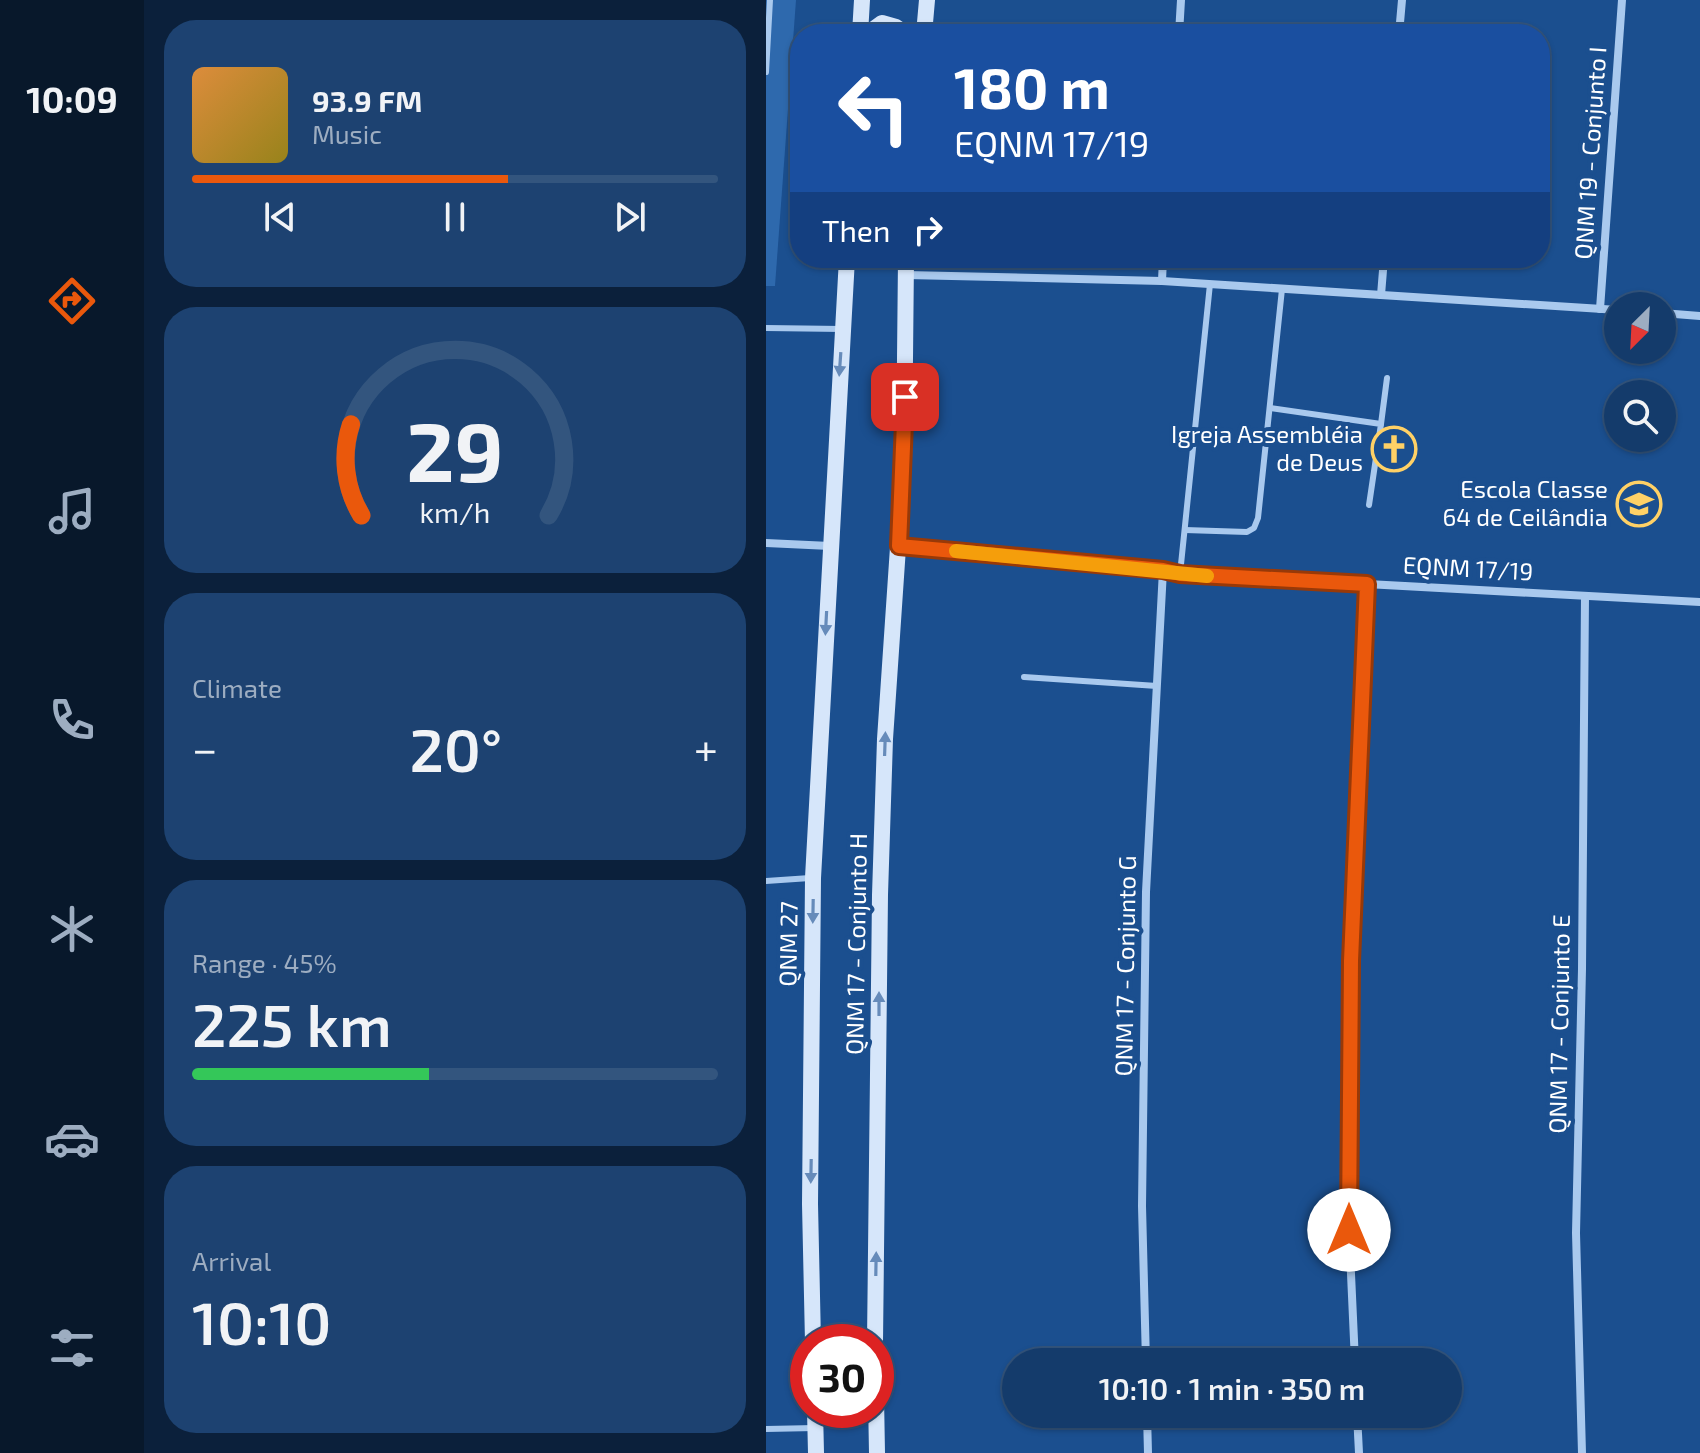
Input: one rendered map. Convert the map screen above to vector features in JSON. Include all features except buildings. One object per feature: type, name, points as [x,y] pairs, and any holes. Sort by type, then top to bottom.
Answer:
[{"type":"main road","points":[[861,24],[862,0]]},
{"type":"main road","points":[[925,24],[927,0]]},
{"type":"main road","name":"QNM 27","points":[[813,1324],[810,1204],[813,878],[846,268]]},
{"type":"main road","name":"QNM 17 - Conjunto H","points":[[875,1324],[880,895],[885,739],[904,459],[906,268]]},
{"type":"main road","points":[[815,1428],[816,1453]]},
{"type":"main road","points":[[877,1428],[877,1453]]},
{"type":"street","points":[[1180,24],[1181,0]]},
{"type":"street","points":[[1400,24],[1402,0]]},
{"type":"street","name":"QNM 19 - Conjunto I","points":[[1600,309],[1622,0]]},
{"type":"street","points":[[940,268],[1604,309]]},
{"type":"street","points":[[1162,281],[1163,268]]},
{"type":"street","points":[[1381,295],[1383,268]]},
{"type":"street","points":[[1676,314],[1700,316]]},
{"type":"street","points":[[766,543],[830,546]]},
{"type":"street","name":"EQNM 17/19","points":[[899,546],[1180,574],[1700,602]]},
{"type":"street","name":"QNM 17 - Conjunto G","points":[[1146,1348],[1142,1206],[1146,892],[1163,570]]},
{"type":"street","points":[[1354,1348],[1349,1230],[1351,961],[1367,584]]},
{"type":"street","name":"QNM 17 - Conjunto E","points":[[1582,1453],[1576,1233],[1585,596]]},
{"type":"street","points":[[1147,1428],[1148,1453]]},
{"type":"street","points":[[1358,1428],[1359,1453]]},
{"type":"lane","points":[[766,72],[770,0]]},
{"type":"lane","points":[[1180,574],[1210,284]]},
{"type":"lane","points":[[1185,530],[1237,532],[1254,528],[1258,518],[1282,289]]},
{"type":"lane","points":[[766,328],[842,329]]},
{"type":"lane","points":[[1369,505],[1387,378]]},
{"type":"lane","points":[[1270,408],[1381,424]]},
{"type":"lane","points":[[1024,677],[1157,686]]},
{"type":"lane","points":[[766,881],[813,878]]},
{"type":"lane","points":[[766,1429],[815,1428]]},
{"type":"shaded area","points":[[766,0],[796,0],[794,24],[790,24],[790,82],[775,286],[766,286]]},
{"type":"slow traffic","points":[[956,551],[1207,576]]},
{"type":"place","name":"Igreja Assembléia de Deus","points":[[1394,449]]},
{"type":"place","name":"Escola Classe 64 de Ceilândia","points":[[1639,504]]},
{"type":"route","points":[[905,397],[899,546],[1180,574],[1367,584],[1351,961],[1349,1230]]}]
